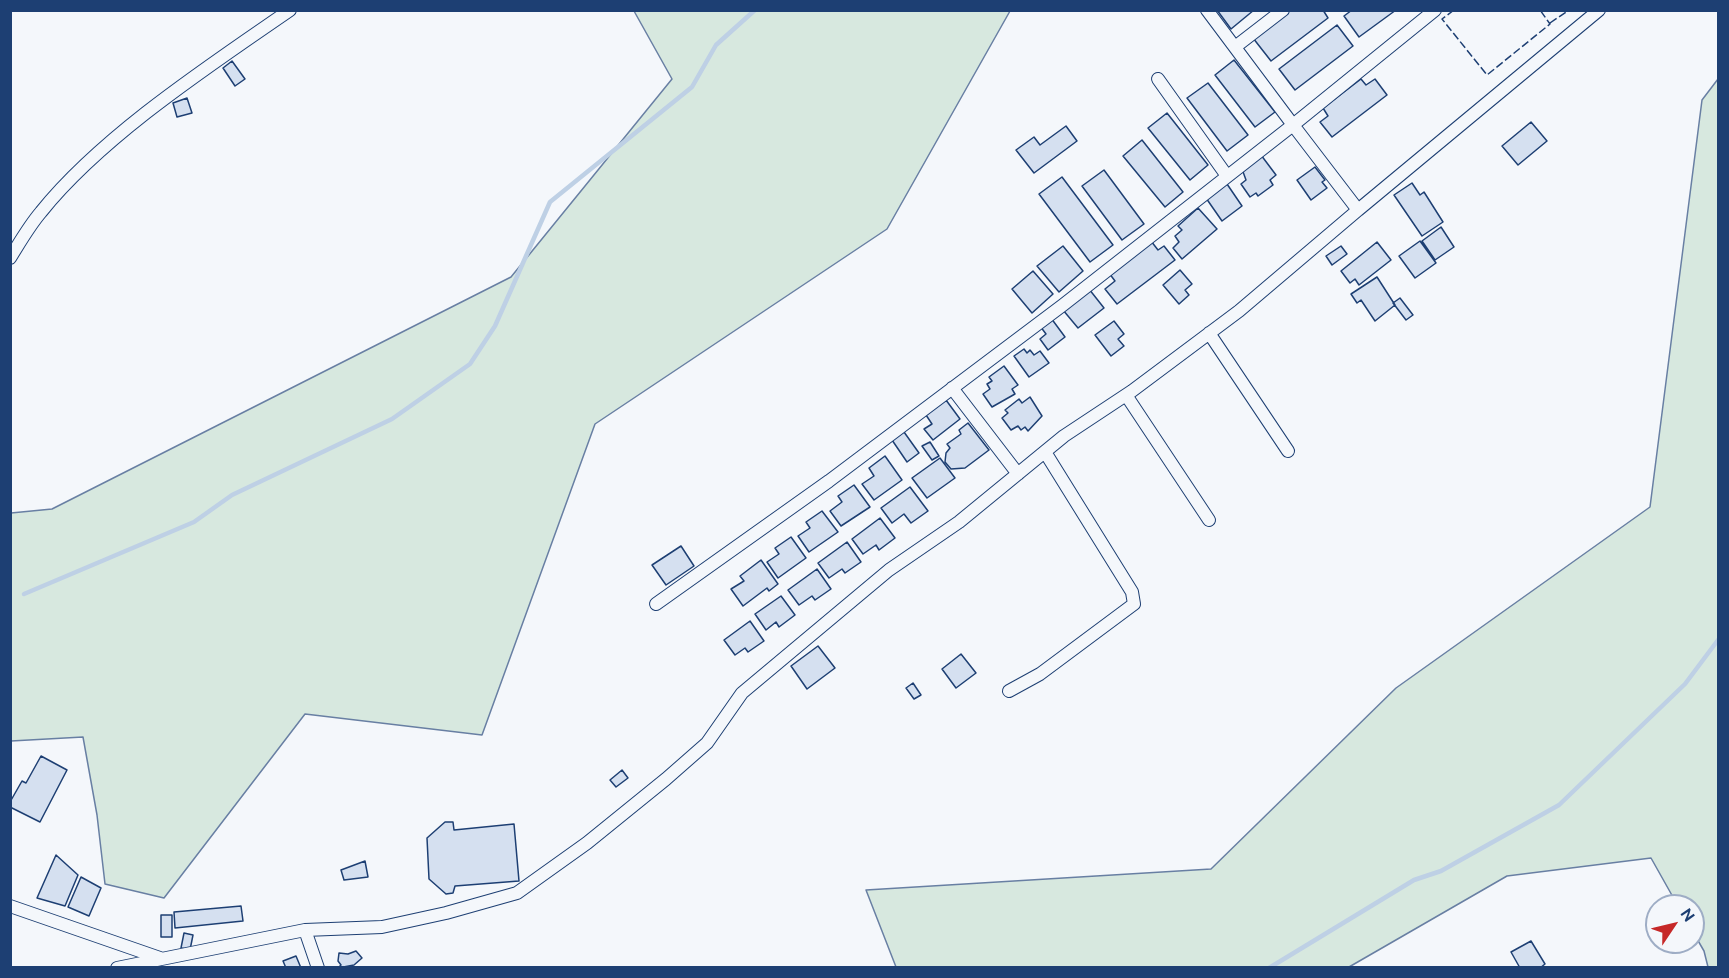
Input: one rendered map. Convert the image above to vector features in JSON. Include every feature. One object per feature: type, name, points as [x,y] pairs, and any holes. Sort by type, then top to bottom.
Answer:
[{"type":"street","points":[[10,258],[40,212],[83,168],[135,123],[290,10]]},
{"type":"street","points":[[1207,10],[1358,210]]},
{"type":"street","points":[[1235,47],[1283,10]]},
{"type":"street","points":[[656,604],[829,482],[1293,125],[1435,10]]},
{"type":"street","points":[[117,968],[167,961],[305,930],[382,927],[446,913],[517,893],[586,843],[707,743],[742,693],[889,570],[959,522],[1045,452],[1209,333],[1599,10]]},
{"type":"street","points":[[1158,80],[1227,176]]},
{"type":"street","points":[[1209,333],[1288,451]]},
{"type":"street","points":[[952,388],[1018,474]]},
{"type":"street","points":[[1126,395],[1209,520]]},
{"type":"street","points":[[1009,691],[1040,674],[1134,604],[1132,592],[1045,452]]},
{"type":"street","points":[[10,906],[167,961]]},
{"type":"street","points":[[305,930],[318,968]]},
{"type":"shaded area","points":[[634,11],[1010,11],[887,229],[595,424],[482,735],[305,714],[164,898],[105,884],[97,815],[83,737],[11,741],[11,513],[52,509],[511,277],[672,79]]},
{"type":"shaded area","points":[[1718,79],[1718,967],[1708,967],[1705,954],[1705,894],[1671,894],[1651,858],[1507,876],[1349,967],[896,967],[866,890],[1211,869],[1396,688],[1650,507],[1702,100]]},
{"type":"building","points":[[1217,10],[1254,10],[1231,29]]},
{"type":"building","points":[[1289,10],[1323,10],[1328,18],[1271,61],[1253,38]]},
{"type":"building","points":[[1352,10],[1396,10],[1359,37],[1344,16]]},
{"type":"building","points":[[1337,25],[1353,46],[1295,90],[1279,69]]},
{"type":"building","points":[[1234,60],[1275,112],[1255,127],[1215,75]]},
{"type":"building","points":[[232,61],[245,79],[235,86],[223,68]]},
{"type":"building","points":[[1361,79],[1366,85],[1375,79],[1387,95],[1332,137],[1320,122],[1328,116],[1323,108]]},
{"type":"building","points":[[1208,83],[1248,135],[1227,151],[1187,98]]},
{"type":"building","points":[[187,98],[192,113],[177,117],[173,103]]},
{"type":"building","points":[[1167,113],[1208,165],[1190,180],[1148,128]]},
{"type":"building","points":[[1531,122],[1547,141],[1518,165],[1502,146]]},
{"type":"building","points":[[1066,126],[1077,141],[1034,173],[1016,150],[1034,137],[1040,145]]},
{"type":"building","points":[[1142,140],[1183,192],[1165,207],[1123,156]]},
{"type":"building","points":[[1261,155],[1276,175],[1270,180],[1273,185],[1258,196],[1256,193],[1250,197],[1241,184],[1246,180],[1242,169]]},
{"type":"building","points":[[1315,167],[1325,180],[1322,182],[1327,188],[1311,200],[1297,180]]},
{"type":"building","points":[[1104,170],[1144,224],[1122,240],[1082,186]]},
{"type":"building","points":[[1062,177],[1113,245],[1090,262],[1039,194]]},
{"type":"building","points":[[1412,183],[1420,195],[1424,192],[1443,222],[1422,236],[1394,195]]},
{"type":"building","points":[[1227,184],[1242,206],[1222,221],[1206,198]]},
{"type":"building","points":[[1198,208],[1217,229],[1182,259],[1173,248],[1179,242],[1175,236],[1182,230],[1178,226]]},
{"type":"building","points":[[1441,227],[1454,247],[1435,260],[1422,241]]},
{"type":"building","points":[[1151,241],[1158,250],[1164,246],[1175,260],[1117,304],[1105,289],[1115,281],[1109,273]]},
{"type":"building","points":[[1420,241],[1436,263],[1415,278],[1399,256]]},
{"type":"building","points":[[1377,242],[1391,260],[1359,285],[1355,279],[1350,283],[1341,271]]},
{"type":"building","points":[[1063,246],[1083,271],[1059,292],[1037,266]]},
{"type":"building","points":[[1341,246],[1347,254],[1332,265],[1326,256]]},
{"type":"building","points":[[1180,270],[1192,284],[1185,290],[1189,295],[1179,304],[1163,285]]},
{"type":"building","points":[[1033,271],[1053,294],[1032,313],[1012,289]]},
{"type":"building","points":[[1377,277],[1395,305],[1375,321],[1361,300],[1357,303],[1351,294]]},
{"type":"building","points":[[1089,289],[1104,308],[1078,328],[1063,310]]},
{"type":"building","points":[[1400,298],[1413,315],[1406,320],[1393,303]]},
{"type":"building","points":[[1051,318],[1065,337],[1048,350],[1040,339],[1046,334],[1040,326]]},
{"type":"building","points":[[1114,321],[1124,334],[1118,339],[1124,346],[1111,356],[1095,335]]},
{"type":"building","points":[[1024,349],[1027,353],[1030,350],[1034,355],[1040,351],[1049,363],[1029,377],[1014,356]]},
{"type":"building","points":[[1004,366],[1018,385],[1012,389],[1015,394],[992,407],[983,394],[990,389],[987,384],[992,381],[989,377]]},
{"type":"building","points":[[1030,397],[1042,416],[1028,431],[1025,427],[1021,430],[1018,426],[1011,430],[1002,418],[1008,413],[1005,410],[1019,399],[1022,403]]},
{"type":"building","points":[[946,400],[960,419],[933,440],[924,429],[932,424],[926,415]]},
{"type":"building","points":[[968,423],[989,450],[965,468],[951,469],[945,462],[946,453],[950,448],[947,444],[961,434],[959,430]]},
{"type":"building","points":[[904,432],[919,453],[907,462],[892,440]]},
{"type":"building","points":[[930,442],[939,456],[932,460],[922,446]]},
{"type":"building","points":[[885,456],[902,480],[874,500],[862,484],[874,476],[869,468]]},
{"type":"building","points":[[940,458],[955,478],[927,498],[912,478]]},
{"type":"building","points":[[854,485],[870,507],[841,526],[830,511],[842,502],[838,496]]},
{"type":"building","points":[[910,487],[928,511],[911,523],[904,514],[892,523],[881,508]]},
{"type":"building","points":[[822,511],[838,532],[809,552],[798,536],[810,528],[806,522]]},
{"type":"building","points":[[880,518],[895,538],[879,550],[876,545],[863,554],[852,539]]},
{"type":"building","points":[[791,537],[806,558],[778,578],[767,562],[779,554],[775,548]]},
{"type":"building","points":[[847,542],[861,562],[845,573],[842,569],[829,578],[818,563]]},
{"type":"building","points":[[681,546],[694,566],[666,585],[652,565]]},
{"type":"building","points":[[761,560],[778,584],[769,591],[767,588],[743,606],[731,589],[744,581],[740,576]]},
{"type":"building","points":[[817,569],[831,589],[815,600],[812,596],[799,605],[788,590]]},
{"type":"building","points":[[781,596],[795,615],[779,627],[776,622],[766,630],[755,614]]},
{"type":"building","points":[[750,621],[764,641],[748,652],[745,648],[735,655],[724,640]]},
{"type":"building","points":[[818,646],[835,668],[807,689],[791,666]]},
{"type":"building","points":[[961,654],[976,673],[956,688],[942,669]]},
{"type":"building","points":[[913,683],[921,695],[914,699],[906,688]]},
{"type":"building","points":[[41,756],[67,770],[40,822],[10,807],[10,802],[22,781],[26,783]]},
{"type":"building","points":[[622,770],[628,778],[616,787],[610,780]]},
{"type":"building","points":[[445,822],[453,822],[454,830],[514,824],[519,881],[455,886],[453,893],[446,894],[429,879],[427,838]]},
{"type":"building","points":[[56,855],[78,875],[65,906],[37,898]]},
{"type":"building","points":[[365,861],[368,877],[344,880],[341,870]]},
{"type":"building","points":[[81,877],[101,888],[89,916],[68,907]]},
{"type":"building","points":[[241,906],[243,921],[175,928],[174,912]]},
{"type":"building","points":[[161,915],[172,915],[172,937],[161,937]]},
{"type":"building","points":[[184,933],[193,935],[190,950],[181,948]]},
{"type":"building","points":[[1531,941],[1545,964],[1540,968],[1520,968],[1511,952]]},
{"type":"building","points":[[356,951],[362,958],[354,965],[338,968],[341,965],[338,961],[339,953],[348,954]]},
{"type":"building","points":[[296,956],[301,968],[286,968],[283,961]]},
{"type":"waterway","points":[[24,594],[194,522],[232,495],[392,419],[470,364],[495,326],[550,202],[692,87],[716,45],[755,10]]},
{"type":"waterway","points":[[1269,968],[1414,880],[1441,871],[1559,805],[1685,684],[1718,640]]},
{"type":"fence","points":[[1454,10],[1442,19],[1487,75],[1550,24],[1540,10]]},
{"type":"fence","points":[[1550,23],[1569,10]]}]
